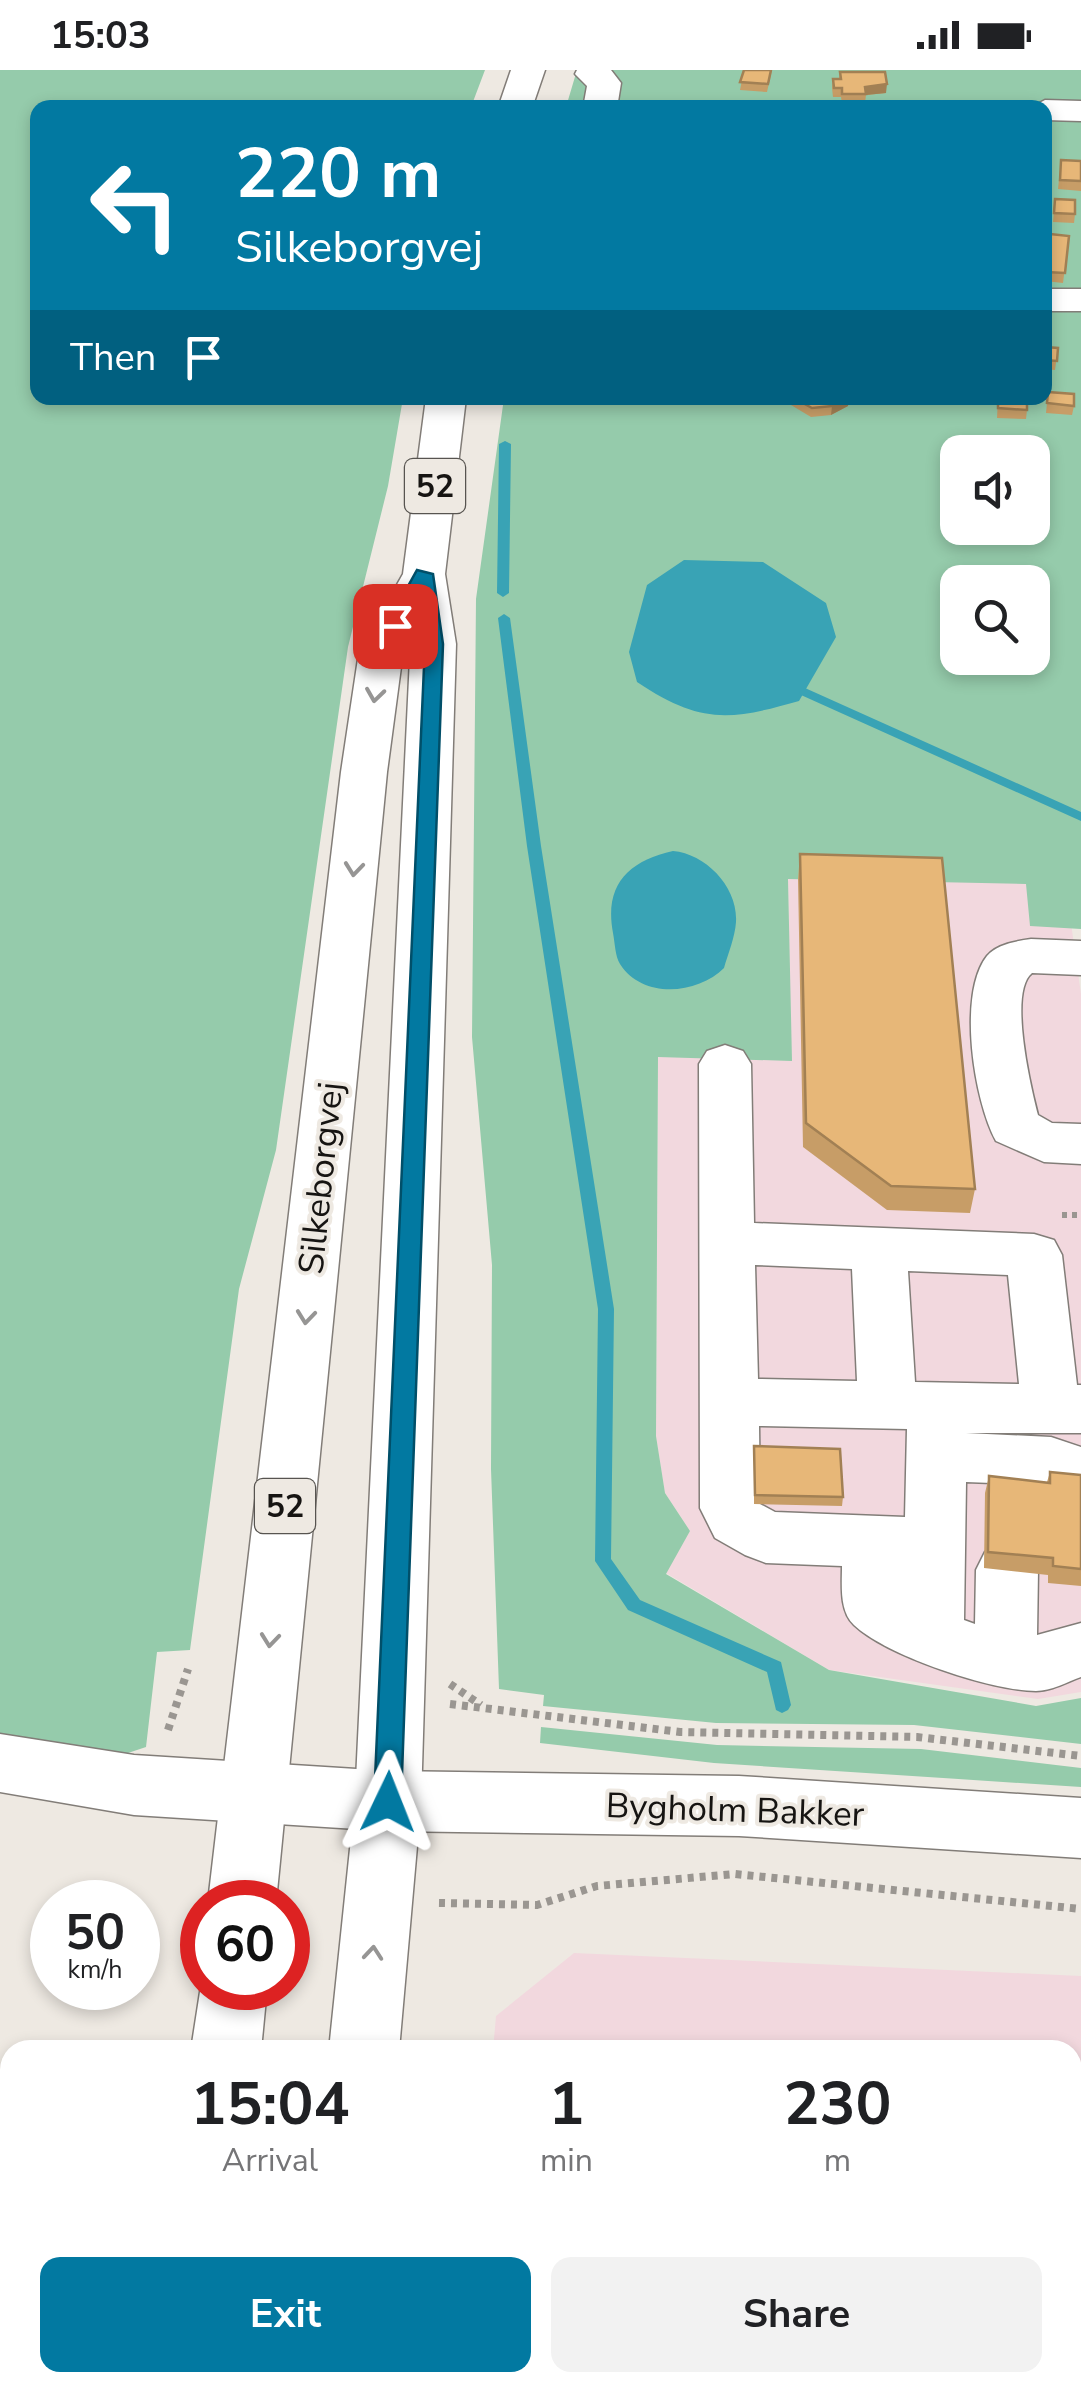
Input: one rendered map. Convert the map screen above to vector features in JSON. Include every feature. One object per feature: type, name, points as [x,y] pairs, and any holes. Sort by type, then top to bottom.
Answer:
[{"type":"main road","points":[[518,100],[528,70]]},
{"type":"main road","points":[[586,71],[604,83],[601,100]]},
{"type":"main road","points":[[1052,110],[1081,110]]},
{"type":"main road","points":[[1052,300],[1081,300]]},
{"type":"main road","name":"Silkeborgvej","points":[[365,2040],[388,1802],[412,1687],[434,644],[424,574],[445,405]]},
{"type":"main road","name":"Silkeborgvej","points":[[244,1880],[366,755],[381,652],[424,574]]},
{"type":"main road","points":[[1081,958],[1027,956],[1006,966],[996,986],[1005,1093],[1015,1127],[1044,1142],[1081,1144]]},
{"type":"main road","points":[[724,1064],[730,1508],[736,1520],[766,1536],[936,1544]]},
{"type":"main road","points":[[724,1242],[1034,1255],[1066,1408],[953,1445]]},
{"type":"main road","points":[[878,1248],[953,1445],[936,1544],[933,1633]]},
{"type":"main road","points":[[729,1402],[1051,1461],[1081,1472]]},
{"type":"main road","points":[[871,1540],[874,1605],[966,1649],[1039,1663],[1081,1650]]},
{"type":"main road","points":[[1005,1657],[1007,1570]]},
{"type":"main road","points":[[0,1764],[134,1785],[388,1802]]},
{"type":"main road","name":"Bygholm Bakker","points":[[388,1802],[739,1806],[1081,1828]]},
{"type":"main road","points":[[227,2040],[231,2010]]},
{"type":"path","points":[[167,1732],[188,1669]]},
{"type":"path","points":[[412,1687],[482,1706]]},
{"type":"path","points":[[412,1687],[482,1706],[680,1732],[917,1737],[1081,1756]]},
{"type":"path","points":[[378,1902],[537,1905],[596,1886],[736,1874],[1081,1909]]},
{"type":"shaded area","points":[[788,878],[1065,881],[1081,994],[1081,1692],[1038,1699],[829,1670],[666,1573],[690,1531],[665,1493],[656,1436],[658,1056],[791,1060]]},
{"type":"shaded area","points":[[574,1953],[1081,1976],[1081,2040],[494,2040],[496,2016]]},
{"type":"green space","points":[[0,70],[485,70],[474,100],[30,100],[30,405],[402,405],[388,486],[348,647],[276,1150],[239,1289],[190,1650],[157,1652],[146,1747],[116,1757],[0,1737]]},
{"type":"green space","points":[[577,70],[1081,70],[1081,929],[1030,926],[1026,884],[788,879],[792,1061],[658,1057],[656,1436],[665,1493],[690,1531],[666,1574],[829,1670],[1036,1706],[1081,1698],[1081,1744],[914,1725],[716,1723],[543,1706],[544,1695],[499,1689],[491,1469],[492,1265],[472,1037],[476,599],[503,405],[1052,405],[1052,100],[568,100]]},
{"type":"green space","points":[[541,1727],[717,1745],[921,1749],[1081,1768],[1081,1787],[714,1763],[540,1743]]},
{"type":"water","points":[[684,560],[763,562],[826,603],[836,637],[799,701],[753,712],[715,715],[679,706],[637,682],[629,652],[647,585]]},
{"type":"water","points":[[673,851],[697,858],[718,875],[732,897],[736,922],[724,968],[686,988],[656,988],[630,976],[620,964],[612,901],[632,869]]},
{"type":"building","points":[[744,70],[771,70],[768,84],[740,82]]},
{"type":"building","points":[[840,72],[885,72],[887,84],[865,87],[866,94],[842,94],[842,88],[834,88],[833,79],[841,79]]},
{"type":"building","points":[[1061,160],[1081,161],[1081,181],[1060,180]]},
{"type":"building","points":[[1055,199],[1075,200],[1075,214],[1054,213]]},
{"type":"building","points":[[1052,234],[1069,236],[1065,273],[1052,272]]},
{"type":"building","points":[[1052,348],[1058,348],[1057,361],[1052,361]]},
{"type":"building","points":[[1052,392],[1074,394],[1074,406],[1052,404]]},
{"type":"building","points":[[998,405],[1027,405],[1027,410]]},
{"type":"building","points":[[800,854],[942,858],[975,1189],[891,1186],[806,1123]]},
{"type":"building","points":[[754,1446],[840,1449],[843,1497],[755,1495]]},
{"type":"building","points":[[1050,1472],[1081,1475],[1081,1569],[1053,1566],[1053,1558],[988,1552],[989,1476],[1050,1483]]},
{"type":"waterway","points":[[503,593],[505,444]]},
{"type":"waterway","points":[[504,618],[534,846],[606,1309],[603,1561],[634,1605],[775,1667],[782,1705]]},
{"type":"waterway","points":[[805,692],[1081,817]]},
{"type":"route","points":[[388,1802],[434,644],[424,574],[395,626]]}]
